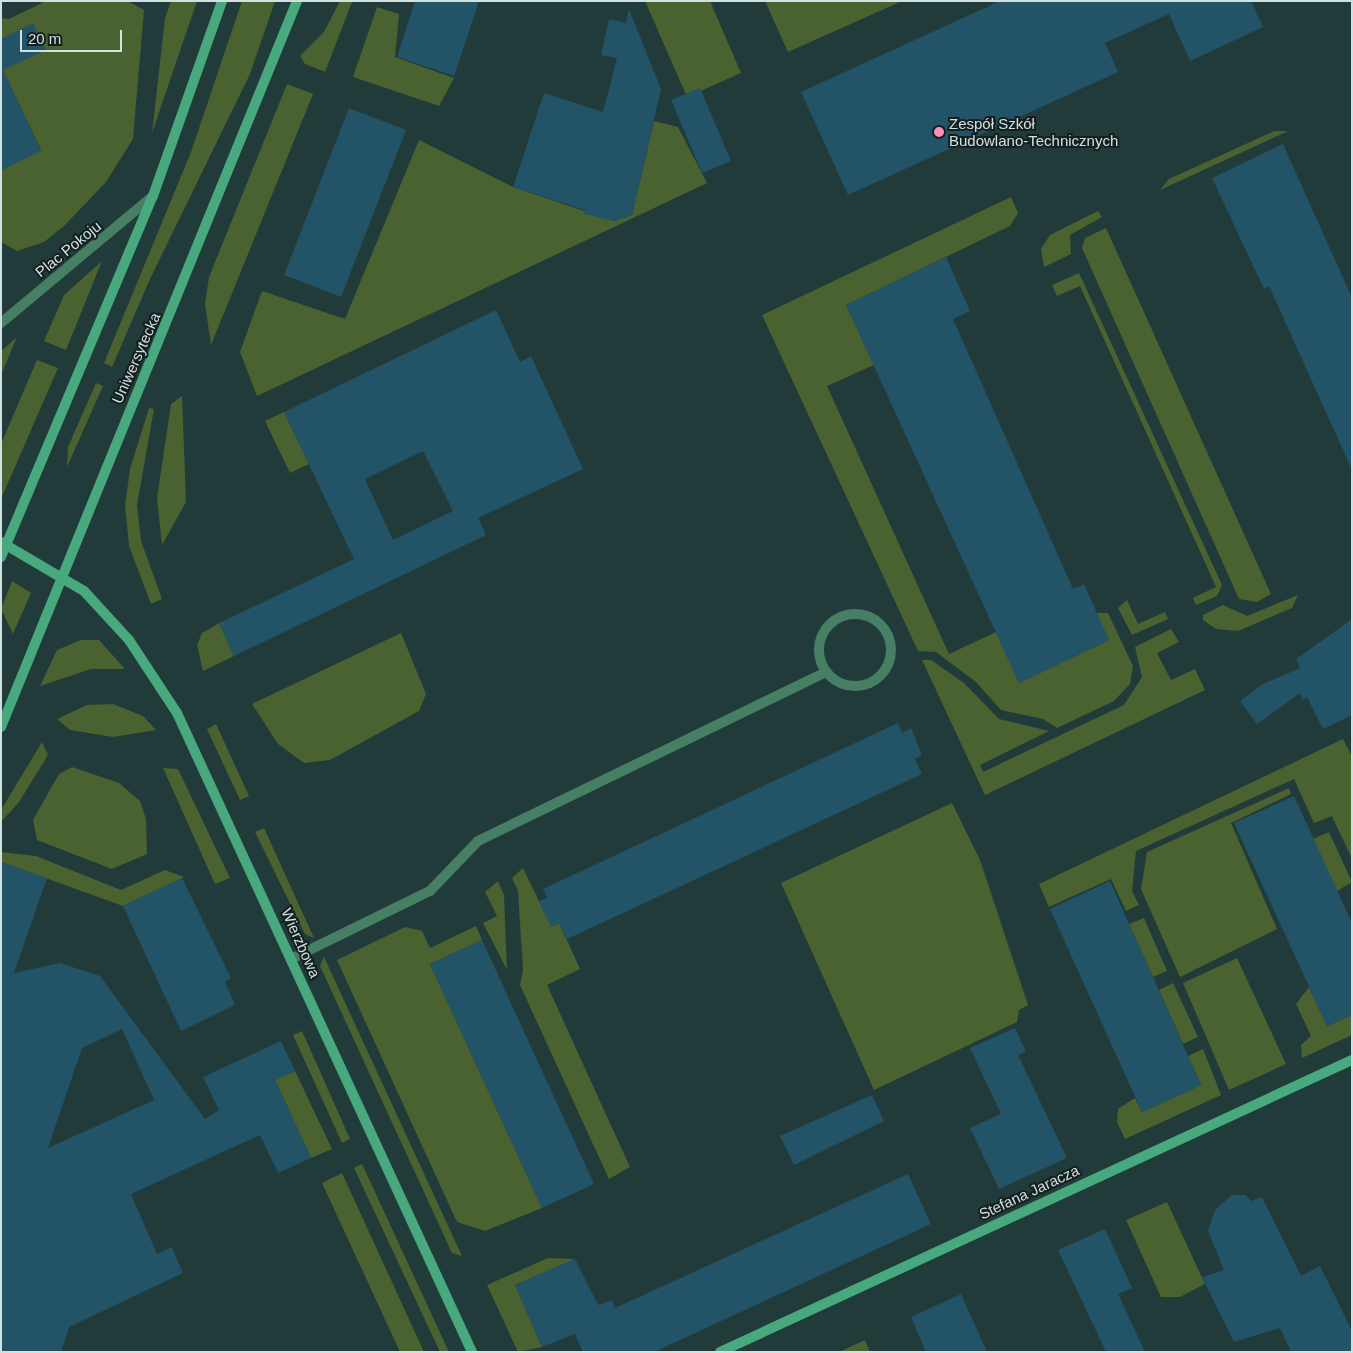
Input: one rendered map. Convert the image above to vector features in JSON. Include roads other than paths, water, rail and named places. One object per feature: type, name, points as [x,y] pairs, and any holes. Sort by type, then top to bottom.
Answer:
[{"type":"street","points":[[1,557],[4,544],[153,196],[222,1]]},
{"type":"street","name":"Uniwersytecka","points":[[1,727],[61,574],[184,286],[297,1]]},
{"type":"street","name":"Plac Pokoju","points":[[1,323],[153,196]]},
{"type":"street","name":"Wierzbowa","points":[[4,544],[61,574],[110,618],[177,713],[472,1352]]},
{"type":"street","points":[[846,615],[870,617],[880,624],[891,651],[879,677],[869,684],[846,686],[826,672],[818,650],[826,628],[846,615]]},
{"type":"street","points":[[291,959],[430,891],[478,842],[826,672]]},
{"type":"street","name":"Stefana Jaracza","points":[[720,1352],[1352,1060]]},
{"type":"place","name":"Zespół Szkół Budowlano-Technicznych","points":[[939,132]]}]
